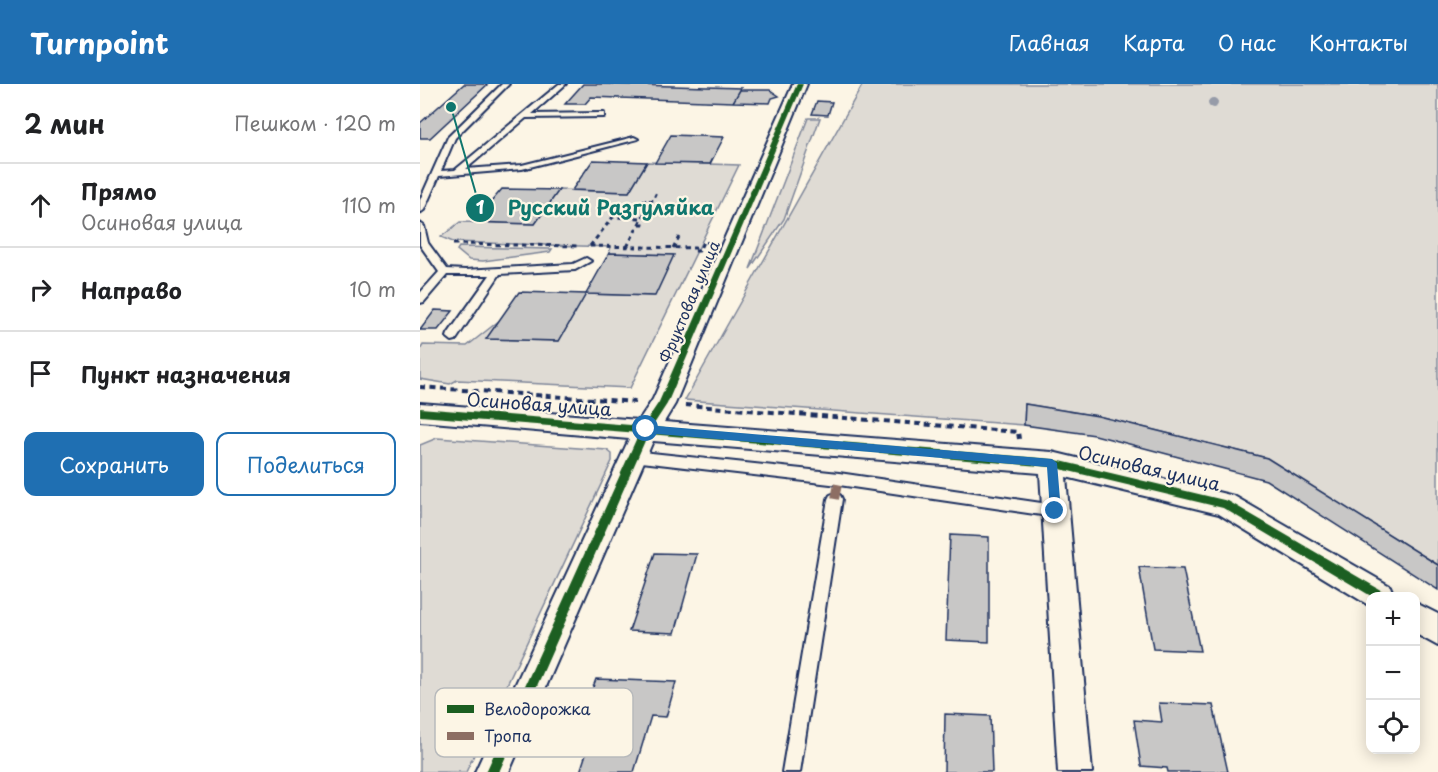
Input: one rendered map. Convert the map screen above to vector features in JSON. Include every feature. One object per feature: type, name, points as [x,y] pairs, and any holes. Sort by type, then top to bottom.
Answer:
[{"type":"street","name":"Фруктовая улица","points":[[529,688],[633,456],[646,429],[663,404],[800,84]]},
{"type":"street","name":"Осиновая улица","points":[[420,412],[1052,463],[1226,504],[1372,592]]},
{"type":"street","points":[[1052,463],[1075,772]]},
{"type":"street","points":[[1420,620],[1438,631]]},
{"type":"street","name":"Фруктовая улица","points":[[492,772],[499,757]]},
{"type":"lane","points":[[420,210],[452,137],[506,84]]},
{"type":"lane","points":[[457,172],[563,84]]},
{"type":"lane","points":[[523,116],[601,115]]},
{"type":"lane","points":[[435,174],[522,167],[634,139]]},
{"type":"lane","points":[[420,226],[421,243],[444,272]]},
{"type":"lane","points":[[420,300],[444,272],[497,272],[575,267],[586,261]]},
{"type":"lane","points":[[452,337],[497,272]]},
{"type":"lane","points":[[633,456],[839,479],[1055,511]]},
{"type":"lane","points":[[791,772],[835,499]]},
{"type":"path","points":[[627,247],[656,193]]},
{"type":"path","points":[[642,200],[653,200]]},
{"type":"path","points":[[590,246],[613,217],[643,218]]},
{"type":"path","points":[[640,224],[648,224]]},
{"type":"path","points":[[673,248],[679,237]]},
{"type":"path","points":[[453,244],[695,248],[693,251],[699,251],[703,242]]},
{"type":"path","points":[[420,387],[634,402]]},
{"type":"path","points":[[663,404],[1018,432],[1023,460]]},
{"type":"shaded area","points":[[863,84],[1438,84],[1438,565],[1267,458],[1098,416],[1025,404],[1024,425],[685,400]]},
{"type":"shaded area","points":[[808,118],[820,118],[784,219],[750,269]]},
{"type":"shaded area","points":[[647,162],[739,165],[630,388],[457,380],[450,384],[420,379],[420,350],[423,345],[467,346],[500,320],[487,339],[559,341],[586,294],[654,296],[673,255],[609,253],[611,247],[453,242],[441,237],[460,222],[535,224],[559,190],[629,192]]},
{"type":"shaded area","points":[[459,247],[552,249],[550,252],[483,261],[469,260],[457,250]]},
{"type":"shaded area","points":[[437,438],[607,450],[612,454],[612,461],[505,688],[435,688],[435,757],[473,757],[466,772],[420,772],[420,445]]},
{"type":"building","points":[[464,84],[488,84],[430,138],[420,138],[420,123]]},
{"type":"building","points":[[583,84],[741,88],[733,102],[591,97],[585,104],[565,104]]},
{"type":"building","points":[[740,90],[770,90],[779,96],[772,98],[770,103],[733,102]]},
{"type":"building","points":[[817,101],[832,102],[828,115],[812,114]]},
{"type":"building","points":[[671,135],[724,137],[710,164],[655,163]]},
{"type":"building","points":[[593,160],[647,162],[629,192],[572,190]]},
{"type":"building","points":[[502,189],[559,190],[535,224],[474,222]]},
{"type":"building","points":[[609,253],[674,255],[655,296],[586,294]]},
{"type":"building","points":[[519,292],[586,294],[559,341],[486,339]]},
{"type":"building","points":[[435,310],[453,311],[438,330],[420,330]]},
{"type":"building","points":[[1025,404],[1098,416],[1267,458],[1438,565],[1438,590],[1266,480],[1095,435],[1024,425]]},
{"type":"building","points":[[950,535],[989,537],[989,642],[946,640]]},
{"type":"building","points":[[655,553],[697,554],[675,633],[629,631]]},
{"type":"building","points":[[1139,567],[1183,569],[1200,651],[1153,649]]},
{"type":"building","points":[[596,679],[676,682],[666,717],[651,716],[634,772],[580,772],[585,757],[633,757],[633,688],[593,688]]},
{"type":"building","points":[[1159,703],[1213,705],[1228,772],[1168,772],[1167,768],[1141,766],[1134,720],[1162,722]]},
{"type":"building","points":[[945,714],[990,716],[992,772],[944,772]]},
{"type":"marked path","points":[[835,499],[839,479]]},
{"type":"cycle path","points":[[530,688],[646,429],[663,404],[800,84]]},
{"type":"cycle path","points":[[420,412],[1052,463],[1225,504],[1373,592]]},
{"type":"cycle path","points":[[492,772],[499,757]]},
{"type":"place","name":"Русский Разгуляйка","points":[[451,107]]},
{"type":"route","points":[[646,429],[1052,463],[1055,511]]}]
